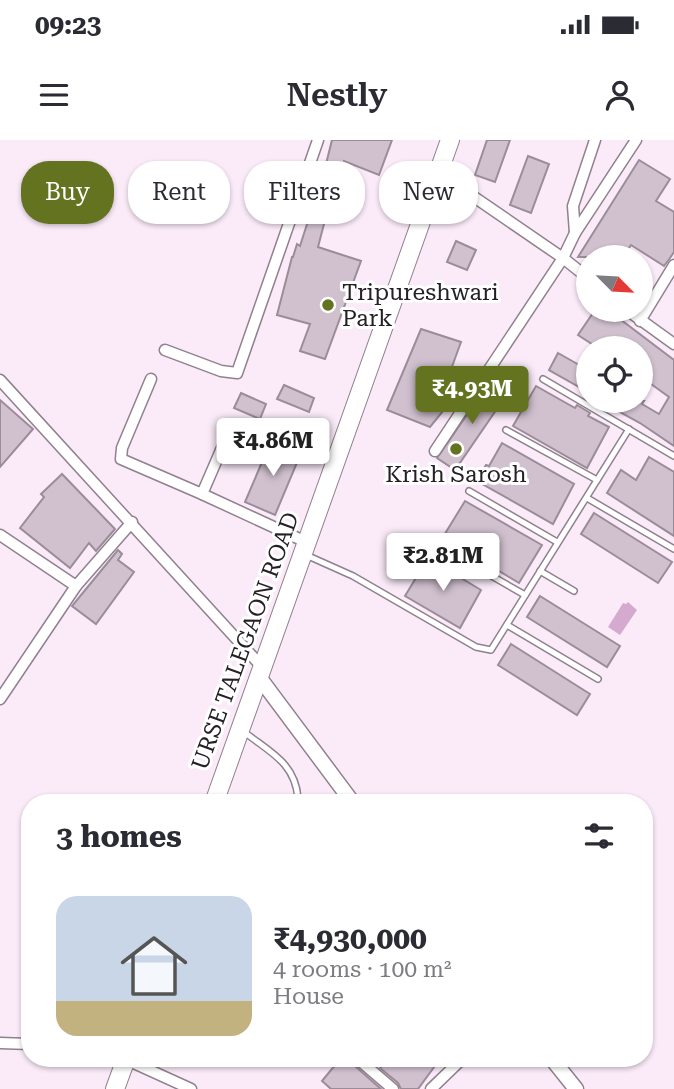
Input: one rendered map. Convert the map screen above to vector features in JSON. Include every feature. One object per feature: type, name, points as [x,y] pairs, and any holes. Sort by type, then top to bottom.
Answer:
[{"type":"highway","name":"URSE TALEGAON ROAD","points":[[443,161],[450,140]]},
{"type":"highway","name":"URSE TALEGAON ROAD","points":[[217,794],[421,224]]},
{"type":"highway","points":[[114,1089],[122,1067]]},
{"type":"street","points":[[165,350],[221,371],[237,373],[318,140]]},
{"type":"street","points":[[575,233],[573,206],[595,140]]},
{"type":"street","points":[[435,451],[563,258],[575,233],[636,140]]},
{"type":"street","points":[[478,200],[576,268]]},
{"type":"street","points":[[653,300],[674,265]]},
{"type":"street","points":[[641,322],[674,344]]},
{"type":"street","points":[[151,379],[122,448],[121,459],[202,494],[304,548]]},
{"type":"street","points":[[0,380],[132,522],[261,672],[341,794]]},
{"type":"street","points":[[202,494],[231,428]]},
{"type":"street","points":[[0,699],[76,586],[132,522]]},
{"type":"street","points":[[0,536],[76,586]]},
{"type":"street","points":[[0,1043],[21,1044]]},
{"type":"street","points":[[143,1067],[191,1089]]},
{"type":"street","points":[[368,1067],[394,1089]]},
{"type":"street","points":[[431,1089],[454,1067]]},
{"type":"street","points":[[558,1067],[576,1089]]},
{"type":"lane","points":[[543,379],[674,456]]},
{"type":"lane","points":[[304,548],[483,650],[491,650],[629,429]]},
{"type":"lane","points":[[506,430],[597,480]]},
{"type":"lane","points":[[469,491],[557,542]]},
{"type":"lane","points":[[586,498],[674,549]]},
{"type":"lane","points":[[434,542],[525,595]]},
{"type":"lane","points":[[540,571],[574,591]]},
{"type":"lane","points":[[507,625],[598,679]]},
{"type":"lane","points":[[240,729],[291,771],[297,782],[296,794]]},
{"type":"shaded area","points":[[628,602],[637,610],[620,635],[608,627],[623,603]]},
{"type":"building","points":[[332,140],[392,140],[384,161],[379,161],[379,175],[365,169],[365,161],[327,161]]},
{"type":"building","points":[[487,140],[510,140],[495,182],[478,176],[478,166]]},
{"type":"building","points":[[528,156],[549,164],[531,213],[510,205]]},
{"type":"building","points":[[639,160],[670,179],[656,201],[674,212],[674,252],[664,266],[653,259],[653,245],[586,245]]},
{"type":"building","points":[[307,224],[324,224],[318,247],[361,261],[325,359],[300,351],[310,324],[277,315],[292,257],[297,244],[300,246]]},
{"type":"building","points":[[456,241],[476,250],[467,270],[447,262]]},
{"type":"building","points":[[587,322],[624,322],[642,336],[580,336]]},
{"type":"building","points":[[421,329],[461,342],[449,375],[453,377],[438,408],[443,411],[430,427],[387,410]]},
{"type":"building","points":[[653,344],[674,360],[674,446],[622,413],[653,413],[653,410],[659,414],[669,397],[653,385]]},
{"type":"building","points":[[558,353],[576,363],[576,385],[549,370]]},
{"type":"building","points":[[494,376],[504,383],[494,398],[501,403],[455,470],[437,458]]},
{"type":"building","points":[[284,385],[314,398],[309,412],[277,399]]},
{"type":"building","points":[[536,386],[576,406],[576,413],[590,413],[588,416],[609,427],[587,468],[513,426]]},
{"type":"building","points":[[241,393],[266,404],[260,419],[234,408]]},
{"type":"building","points":[[0,400],[33,429],[0,467]]},
{"type":"building","points":[[271,441],[301,453],[275,515],[245,502]]},
{"type":"building","points":[[502,443],[574,484],[553,524],[477,481]]},
{"type":"building","points":[[649,457],[674,472],[674,536],[607,493],[621,470],[636,480]]},
{"type":"building","points":[[62,474],[115,529],[96,551],[89,543],[70,568],[20,528],[44,497],[41,494]]},
{"type":"building","points":[[465,501],[542,545],[519,583],[443,537]]},
{"type":"building","points":[[594,513],[672,562],[658,583],[581,534]]},
{"type":"building","points":[[118,550],[122,554],[118,560],[134,572],[96,624],[72,606]]},
{"type":"building","points":[[428,558],[481,590],[460,628],[405,596]]},
{"type":"building","points":[[540,596],[620,646],[607,667],[527,617]]},
{"type":"building","points":[[511,644],[590,694],[577,715],[498,665]]},
{"type":"building","points":[[333,1067],[356,1067],[381,1089],[331,1089],[322,1081]]},
{"type":"building","points":[[434,1067],[418,1089],[401,1089],[398,1083],[380,1068]]},
{"type":"place","name":"Tripureshwari Park","points":[[328,305]]},
{"type":"place","name":"Krish Sarosh","points":[[456,449]]}]
